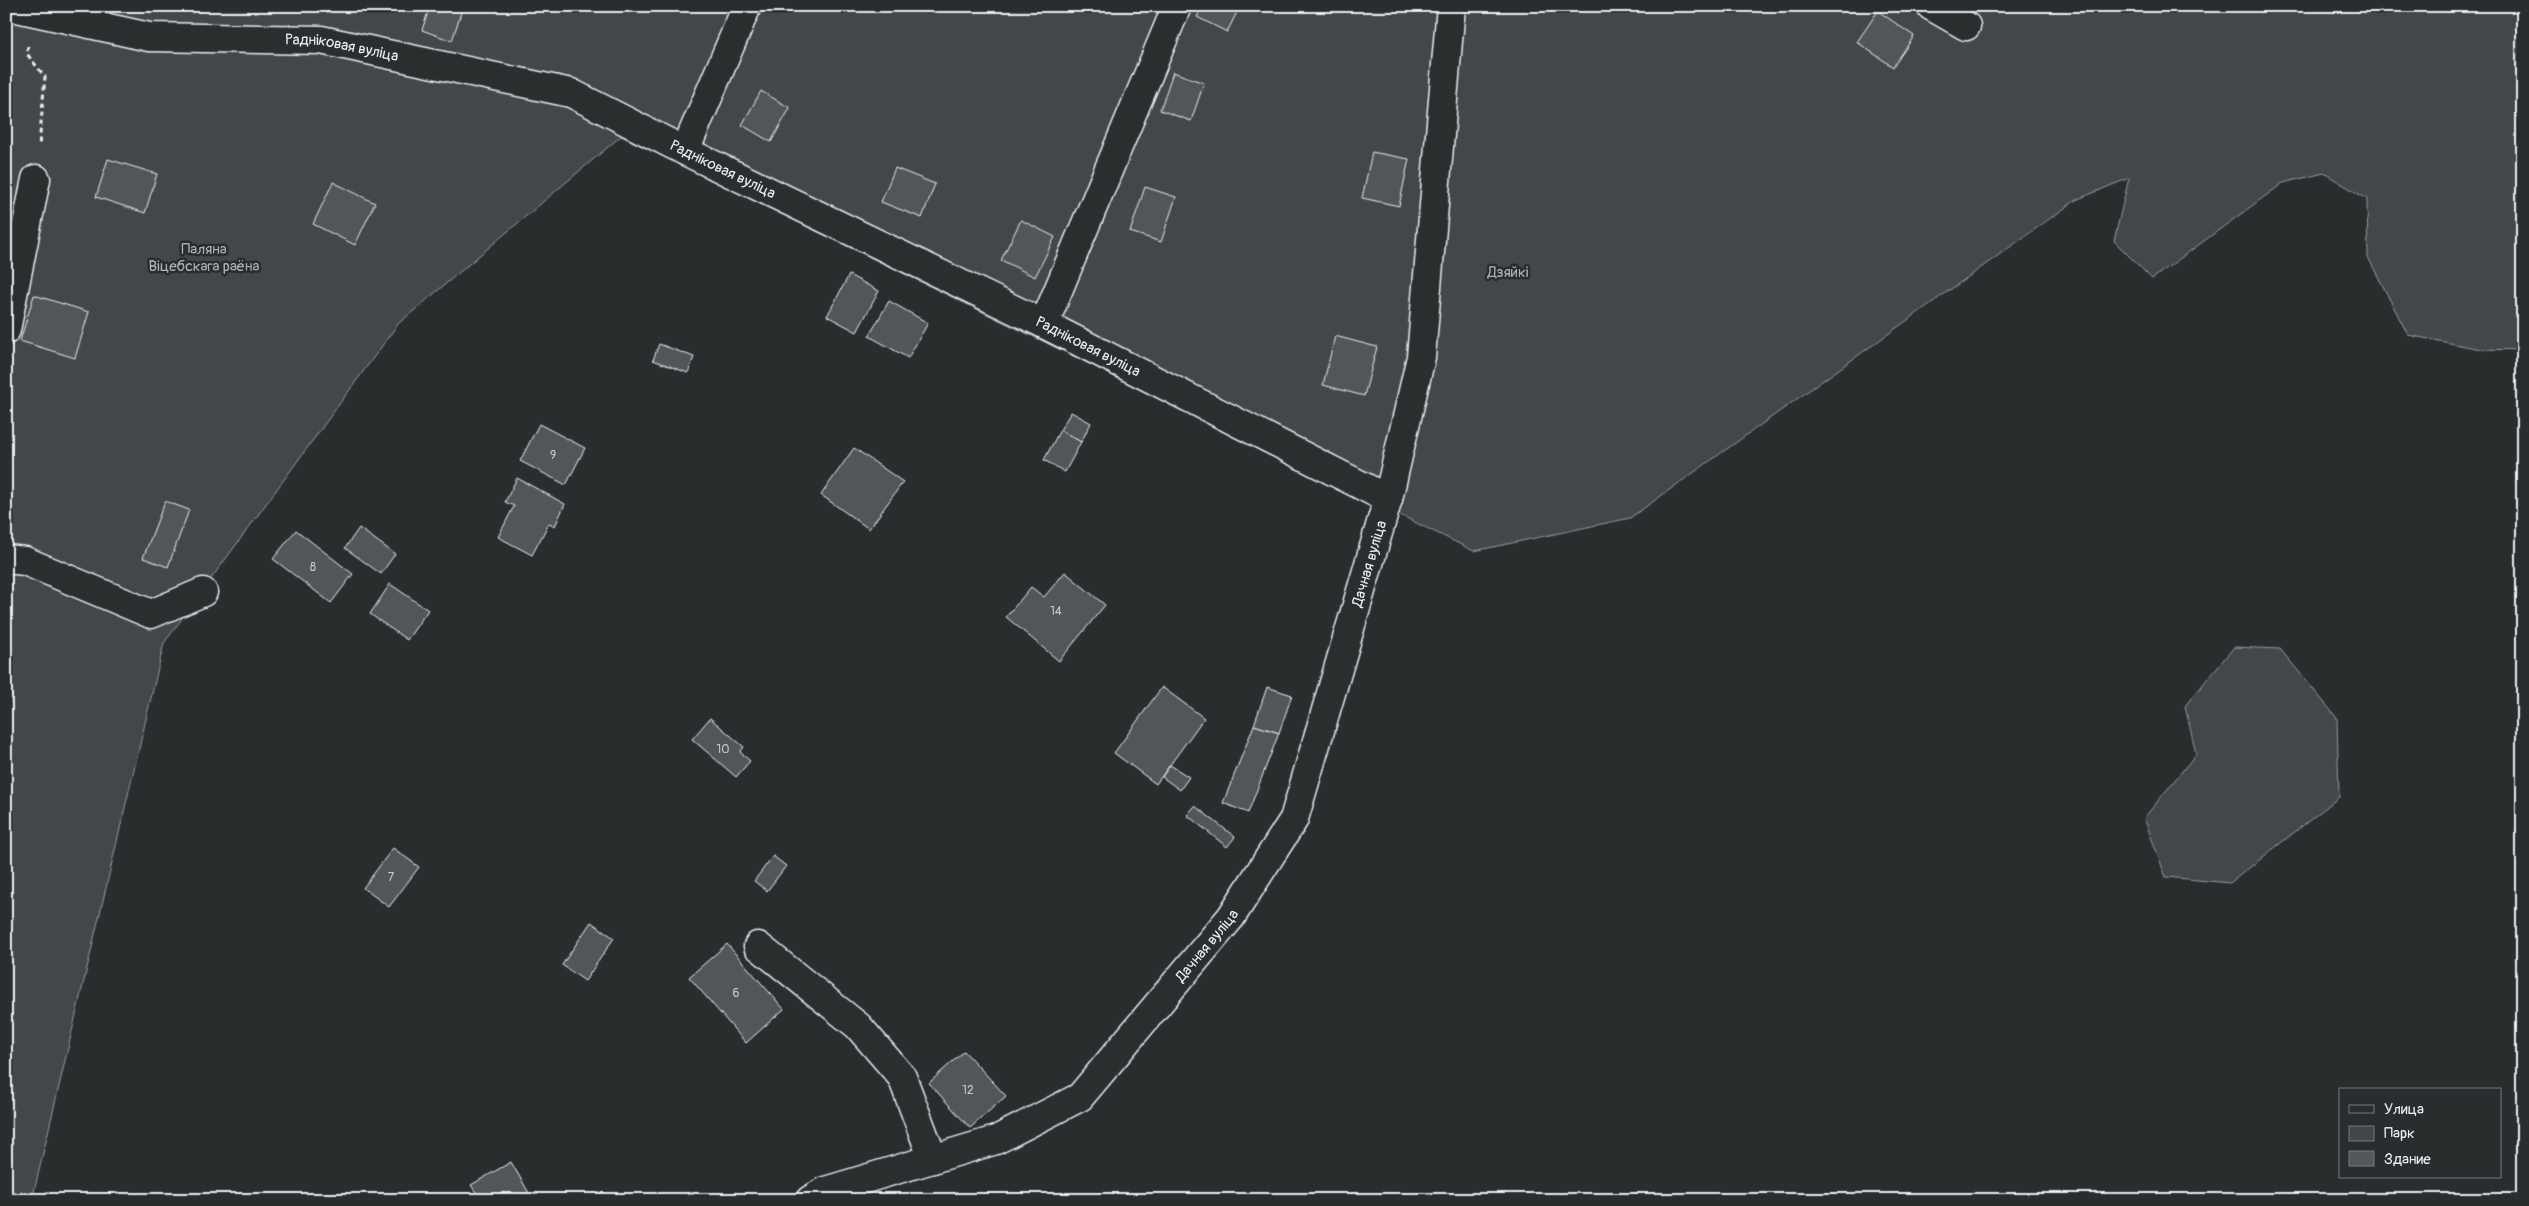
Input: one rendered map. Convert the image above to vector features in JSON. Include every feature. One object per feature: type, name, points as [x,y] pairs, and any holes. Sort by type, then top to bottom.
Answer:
[{"type":"street","name":"Радніковая вуліца","points":[[8,6],[148,36],[321,40],[570,93],[685,151],[1044,324],[1388,499]]},
{"type":"street","points":[[685,151],[747,6]]},
{"type":"street","points":[[1044,324],[1177,6]]},
{"type":"street","name":"Дачная вуліца","points":[[810,1200],[825,1191],[996,1140],[1080,1097],[1231,917],[1294,818],[1388,499],[1421,357],[1451,6]]},
{"type":"street","points":[[1931,6],[1966,26]]},
{"type":"street","points":[[6,330],[36,179]]},
{"type":"street","points":[[6,559],[26,561],[151,614],[203,592]]},
{"type":"street","points":[[758,946],[858,1026],[902,1076],[934,1159]]},
{"type":"path","points":[[28,41],[27,54],[45,77],[36,179]]},
{"type":"green space","name":"Дзяйкі","points":[[6,6],[2523,6],[2523,350],[2481,349],[2408,335],[2368,257],[2367,199],[2324,173],[2283,183],[2152,279],[2114,241],[2129,178],[2076,200],[1630,518],[1474,551],[621,136],[398,324],[164,643],[32,1200],[6,1200]]},
{"type":"green space","points":[[2234,647],[2280,649],[2337,718],[2339,797],[2230,883],[2166,877],[2144,818],[2196,754],[2185,706]]},
{"type":"building","points":[[430,6],[463,6],[452,41],[422,30]]},
{"type":"building","points":[[1203,6],[1240,6],[1227,32],[1197,17]]},
{"type":"building","points":[[1878,11],[1914,36],[1893,67],[1857,42]]},
{"type":"building","points":[[1173,72],[1204,83],[1191,121],[1160,110]]},
{"type":"building","points":[[761,91],[790,108],[771,142],[742,125]]},
{"type":"building","points":[[1372,152],[1409,159],[1399,206],[1362,198]]},
{"type":"building","points":[[108,159],[157,174],[145,213],[96,197]]},
{"type":"building","points":[[895,168],[935,184],[922,218],[881,202]]},
{"type":"building","points":[[333,182],[375,203],[355,245],[313,224]]},
{"type":"building","points":[[1145,187],[1176,197],[1161,242],[1130,232]]},
{"type":"building","points":[[1021,220],[1055,237],[1035,277],[1001,260]]},
{"type":"building","points":[[849,275],[879,291],[857,332],[827,316]]},
{"type":"building","points":[[34,295],[89,312],[75,358],[20,341]]},
{"type":"building","points":[[889,301],[928,323],[908,358],[869,336]]},
{"type":"building","points":[[1335,336],[1377,347],[1364,396],[1323,385]]},
{"type":"building","points":[[659,344],[694,357],[688,373],[653,360]]},
{"type":"building","points":[[1071,412],[1091,423],[1081,442],[1060,430]]},
{"type":"building","points":[[539,424],[585,448],[566,485],[520,461]]},
{"type":"building","points":[[1060,430],[1081,442],[1065,472],[1044,460]]},
{"type":"building","points":[[854,448],[903,482],[869,529],[821,495]]},
{"type":"building","points":[[517,478],[565,504],[555,526],[549,523],[532,555],[498,537],[514,506],[505,502]]},
{"type":"building","points":[[165,501],[189,510],[168,567],[143,558]]},
{"type":"building","points":[[359,528],[395,554],[381,574],[345,548]]},
{"type":"building","points":[[296,530],[353,574],[331,603],[273,559]]},
{"type":"building","points":[[1065,572],[1105,605],[1059,661],[1006,617],[1031,587],[1044,597]]},
{"type":"building","points":[[390,584],[428,610],[407,640],[370,614]]},
{"type":"building","points":[[1162,687],[1204,718],[1156,784],[1114,753]]},
{"type":"building","points":[[1267,687],[1292,695],[1279,733],[1254,725]]},
{"type":"building","points":[[6,693],[12,694],[6,716]]},
{"type":"building","points":[[710,718],[744,747],[740,752],[750,761],[736,777],[692,739]]},
{"type":"building","points":[[1254,725],[1279,733],[1248,813],[1223,803]]},
{"type":"building","points":[[1170,765],[1189,777],[1180,790],[1162,777]]},
{"type":"building","points":[[1195,806],[1235,837],[1227,847],[1187,815]]},
{"type":"building","points":[[393,848],[419,867],[389,907],[363,888]]},
{"type":"building","points":[[773,856],[786,866],[767,891],[754,881]]},
{"type":"building","points":[[591,922],[614,938],[585,981],[562,965]]},
{"type":"building","points":[[727,944],[784,1009],[746,1043],[689,977]]},
{"type":"building","points":[[964,1051],[1006,1096],[970,1128],[929,1083]]},
{"type":"building","points":[[511,1162],[533,1200],[481,1200],[471,1185]]},
{"type":"park label","name":"Паляна Віцебскага раёна","points":[[204,258]]}]
